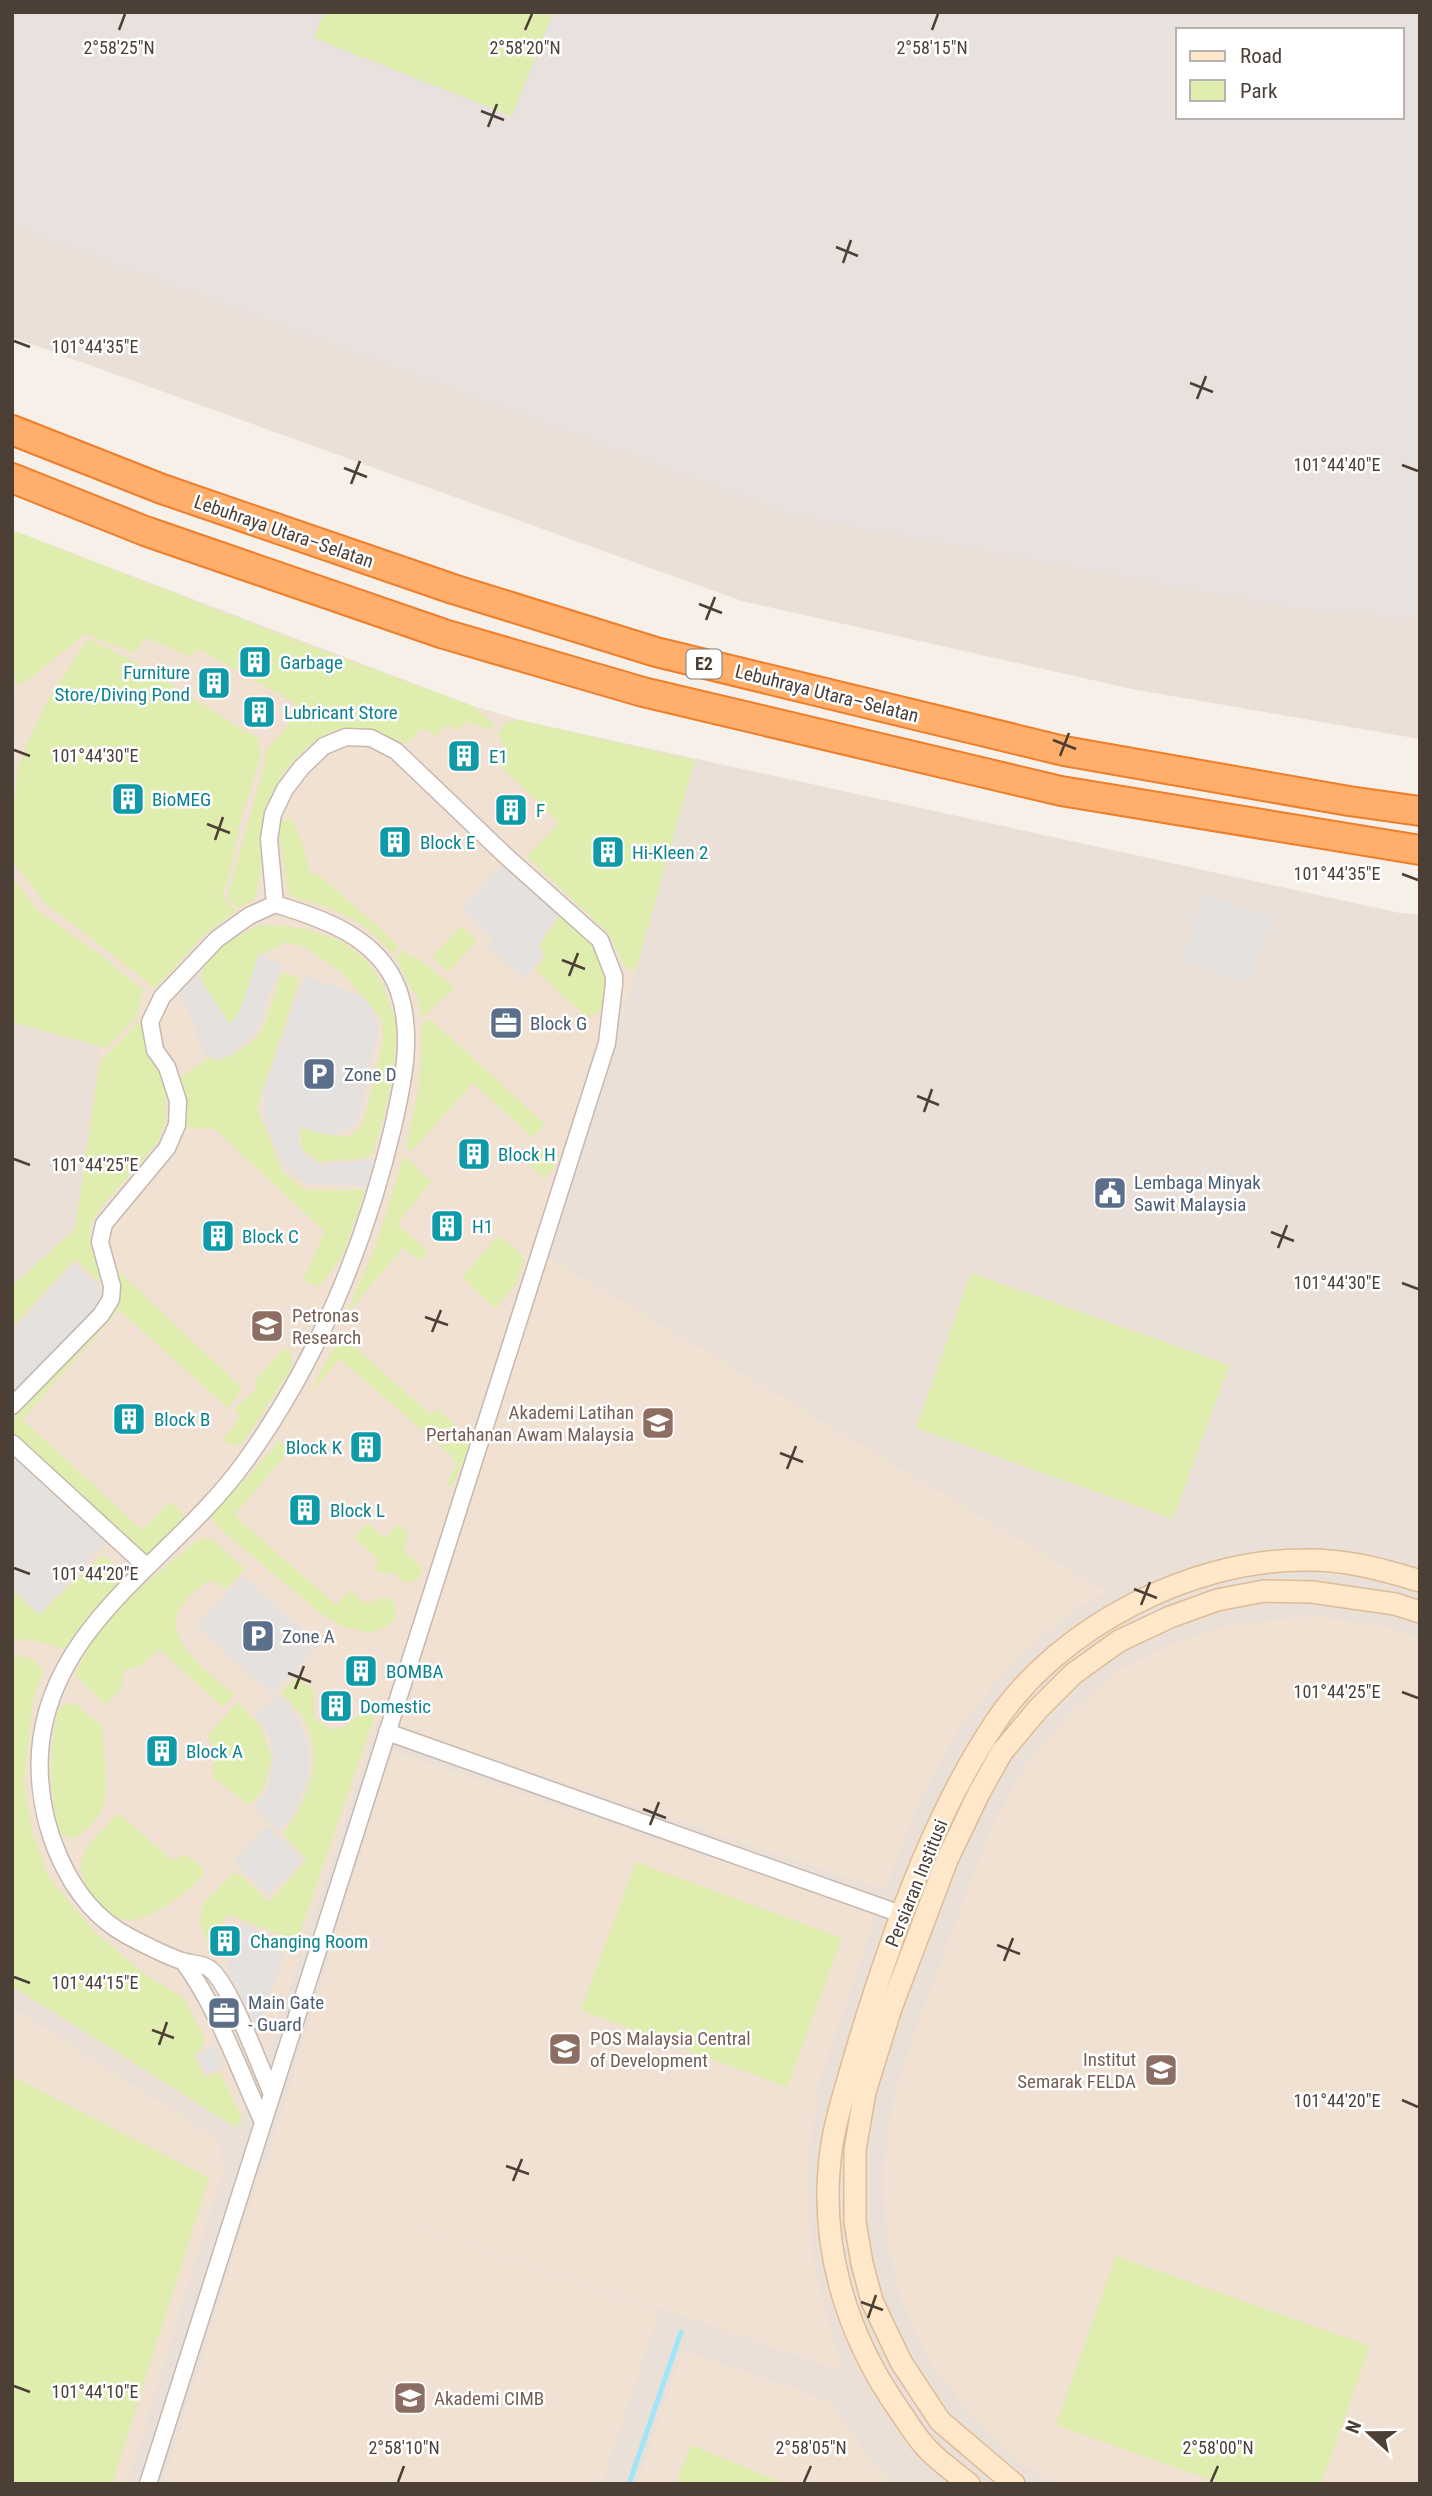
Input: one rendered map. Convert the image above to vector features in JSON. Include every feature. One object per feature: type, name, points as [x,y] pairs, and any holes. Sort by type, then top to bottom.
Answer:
[{"type":"highway","name":"Lebuhraya Utara–Selatan","points":[[12,430],[162,489],[402,572],[656,652],[1064,751],[1420,811]]},
{"type":"highway","name":"E2","points":[[12,478],[145,531],[431,629],[643,692],[1061,791],[1420,850]]},
{"type":"street","points":[[148,2484],[607,1043],[614,975],[600,940],[396,751],[371,738],[346,737],[324,746],[302,767],[285,789],[273,814],[270,839],[275,904]]},
{"type":"street","points":[[12,1406],[101,1315],[111,1300],[112,1286],[100,1242],[104,1224],[167,1148],[177,1125],[178,1101],[167,1067],[155,1050],[150,1022],[162,997],[216,939],[249,916],[275,904],[316,917],[351,934],[377,955],[397,988],[407,1028],[403,1082],[383,1168],[362,1234],[336,1300],[274,1419],[242,1465],[200,1515],[103,1613],[67,1660],[45,1711],[40,1755],[43,1795],[50,1831],[62,1864],[79,1892],[102,1918],[125,1934],[183,1961],[209,1967],[228,1991],[272,2094]]},
{"type":"street","points":[[12,1443],[147,1567]]},
{"type":"street","name":"Persiaran Institusi","points":[[969,2484],[925,2446],[877,2378],[848,2314],[829,2229],[832,2144],[870,2003],[901,1914],[931,1841],[959,1783],[998,1718],[1021,1690],[1064,1649],[1107,1619],[1155,1594],[1204,1575],[1249,1564],[1301,1559],[1372,1566],[1420,1581]]},
{"type":"street","name":"Persiaran Institusi","points":[[1014,2484],[940,2421],[901,2362],[872,2301],[855,2222],[855,2150],[865,2092],[891,2008],[947,1860],[1002,1752],[1038,1709],[1073,1674],[1119,1641],[1170,1617],[1217,1600],[1264,1591],[1312,1592],[1395,1604],[1420,1612]]},
{"type":"street","points":[[387,1732],[901,1914]]},
{"type":"street","points":[[183,1961],[204,1996],[263,2122]]},
{"type":"shaded area","points":[[12,12],[1420,12],[1420,739],[1132,689],[742,601],[12,337]]},
{"type":"shaded area","points":[[12,12],[1420,12],[1420,620],[1288,608],[796,517],[12,227]]},
{"type":"shaded area","points":[[12,530],[473,706],[519,720],[1400,913],[1420,915],[1420,2484],[12,2484]]},
{"type":"shaded area","name":"Petronas Research","points":[[12,530],[473,706],[519,720],[695,760],[631,987],[543,1254],[1107,1592],[1074,1610],[1016,1659],[960,1726],[920,1800],[885,1890],[398,1727],[438,1596],[397,1715],[381,1709],[264,2066],[237,2128],[12,1981],[12,1286],[75,1228],[100,1041],[12,1020],[12,759],[17,715],[12,663]]},
{"type":"shaded area","points":[[506,861],[559,912],[537,947],[543,955],[525,979],[488,946],[493,940],[462,909]]},
{"type":"shaded area","points":[[1204,894],[1272,918],[1250,983],[1182,960]]},
{"type":"shaded area","points":[[259,953],[283,965],[269,994],[263,1017],[255,1034],[228,1056],[217,1061],[204,1053],[181,991],[197,975],[230,1024],[239,1013]]},
{"type":"shaded area","name":"Zone D","points":[[305,976],[365,998],[379,1026],[357,1124],[330,1135],[298,1127],[299,1145],[303,1154],[323,1165],[379,1159],[371,1186],[311,1184],[298,1179],[284,1165],[264,1119],[264,1090]]},
{"type":"shaded area","points":[[74,1264],[110,1298],[12,1398],[12,1332]]},
{"type":"shaded area","points":[[12,1445],[109,1538],[39,1615],[12,1587]]},
{"type":"shaded area","name":"Zone A","points":[[243,1576],[319,1645],[272,1694],[196,1626]]},
{"type":"shaded area","name":"Institut Semarak FELDA","points":[[1315,1616],[1384,1626],[1420,1638],[1420,2484],[1055,2484],[1020,2463],[971,2415],[930,2362],[903,2305],[888,2246],[882,2178],[892,2103],[913,2037],[989,1832],[1023,1769],[1070,1712],[1116,1672],[1197,1635],[1236,1624]]},
{"type":"shaded area","name":"Zone A","points":[[277,1694],[291,1707],[300,1723],[308,1743],[309,1761],[308,1778],[297,1806],[279,1831],[254,1807],[266,1792],[275,1759],[268,1733],[255,1716]]},
{"type":"shaded area","name":"POS Malaysia Central of Development","points":[[392,1751],[877,1913],[818,2086],[806,2176],[813,2259],[842,2371],[308,2188],[659,2312],[602,2484],[163,2484],[259,2173],[263,2174]]},
{"type":"shaded area","points":[[267,1826],[303,1859],[269,1895],[234,1861]]},
{"type":"shaded area","points":[[240,1923],[287,1942],[259,2032],[226,1967]]},
{"type":"shaded area","points":[[12,2007],[219,2140],[223,2172],[127,2484],[12,2484]]},
{"type":"shaded area","points":[[215,2043],[224,2067],[207,2074],[197,2057]]},
{"type":"shaded area","points":[[683,2350],[830,2401],[871,2461],[894,2484],[637,2484]]},
{"type":"green space","points":[[324,12],[553,12],[512,116],[314,38]]},
{"type":"green space","points":[[12,530],[473,706],[495,725],[488,729],[466,721],[460,730],[445,725],[437,737],[422,728],[408,744],[365,729],[331,731],[301,752],[283,774],[268,803],[260,842],[262,865],[255,900],[238,908],[227,898],[264,766],[266,749],[285,729],[295,703],[199,649],[188,656],[144,638],[135,653],[85,634],[27,681],[16,686],[12,663]]},
{"type":"green space","name":"BioMEG","points":[[88,639],[153,673],[258,738],[261,754],[222,897],[236,911],[202,937],[155,988],[45,903],[12,861],[12,821],[18,767],[44,706]]},
{"type":"green space","points":[[519,720],[695,760],[636,970],[625,967],[608,933],[527,857],[559,822],[499,765],[505,751],[498,735],[505,723]]},
{"type":"green space","points":[[291,817],[303,845],[309,872],[318,875],[377,925],[399,947],[392,953],[369,930],[353,919],[291,896],[287,886],[279,830],[280,823]]},
{"type":"green space","points":[[12,877],[38,911],[101,955],[143,990],[137,1017],[106,1048],[12,1022]]},
{"type":"green space","points":[[560,916],[596,951],[606,973],[604,1003],[597,1013],[591,1016],[587,1017],[535,970],[546,956],[540,947],[545,936]]},
{"type":"green space","points":[[260,925],[302,929],[339,940],[355,950],[380,980],[395,1020],[395,1059],[378,1138],[373,1153],[365,1158],[319,1162],[303,1150],[299,1126],[317,1133],[350,1137],[362,1125],[372,1089],[383,1040],[382,1019],[341,972],[305,947],[286,942],[263,954],[251,993],[233,1028],[208,998],[203,983],[207,960],[224,944]]},
{"type":"green space","points":[[461,926],[477,941],[448,972],[432,957]]},
{"type":"green space","points":[[404,949],[409,958],[415,956],[455,987],[421,1019],[419,999],[410,987],[396,957]]},
{"type":"green space","points":[[282,972],[300,978],[257,1108],[283,1172],[305,1190],[365,1190],[343,1254],[319,1287],[303,1280],[325,1232],[215,1129],[186,1128],[181,1076],[209,1058],[232,1055],[255,1040],[265,1024]]},
{"type":"green space","points":[[144,1017],[149,1057],[166,1084],[166,1121],[158,1142],[102,1206],[92,1223],[89,1233],[104,1268],[97,1281],[75,1259],[12,1327],[12,1286],[75,1229],[100,1061]]},
{"type":"green space","points":[[430,1019],[545,1124],[532,1137],[473,1083],[411,1152],[406,1147],[419,1088],[422,1024]]},
{"type":"green space","points":[[543,1148],[557,1160],[544,1178],[529,1164]]},
{"type":"green space","points":[[404,1155],[431,1182],[397,1224],[428,1251],[420,1261],[403,1248],[346,1314],[376,1245]]},
{"type":"green space","points":[[498,1236],[517,1250],[525,1261],[515,1285],[495,1309],[462,1277]]},
{"type":"green space","points":[[114,1267],[242,1388],[228,1408],[119,1310],[22,1419],[142,1530],[171,1501],[188,1520],[147,1562],[12,1436],[12,1421],[89,1337]]},
{"type":"green space","points":[[971,1273],[1229,1365],[1173,1519],[916,1428]]},
{"type":"green space","points":[[339,1333],[431,1415],[437,1409],[468,1437],[468,1448],[452,1488],[448,1483],[456,1465],[453,1457],[340,1359],[309,1394],[334,1348]]},
{"type":"green space","points":[[284,1348],[291,1353],[292,1367],[242,1445],[230,1445],[223,1440],[240,1417],[234,1409],[257,1388],[254,1382]]},
{"type":"green space","points":[[279,1441],[290,1450],[234,1515],[336,1605],[350,1590],[365,1603],[389,1597],[396,1606],[396,1617],[388,1626],[372,1633],[343,1627],[319,1612],[217,1526],[211,1516],[236,1479],[246,1479]]},
{"type":"green space","points":[[367,1523],[385,1538],[398,1524],[408,1533],[404,1551],[423,1569],[417,1581],[405,1583],[393,1572],[386,1574],[377,1571],[376,1557],[354,1538]]},
{"type":"green space","points":[[211,1538],[245,1569],[226,1589],[211,1580],[197,1588],[178,1613],[176,1627],[188,1652],[234,1694],[223,1707],[159,1649],[143,1665],[124,1670],[122,1687],[106,1705],[75,1675],[90,1642],[124,1601],[199,1539]]},
{"type":"green space","points":[[103,1554],[125,1575],[64,1649],[28,1639],[12,1642],[12,1590],[39,1615]]},
{"type":"green space","points":[[12,1656],[32,1659],[44,1669],[33,1699],[24,1781],[31,1827],[49,1878],[95,1932],[147,1976],[183,1997],[206,2041],[194,2057],[205,2077],[220,2072],[242,2119],[237,2128],[12,1986]]},
{"type":"green space","points":[[297,1677],[314,1691],[314,1718],[333,1730],[353,1720],[365,1702],[378,1707],[297,1941],[227,1914],[211,1954],[200,1923],[203,1904],[233,1873],[241,1875],[269,1902],[307,1859],[283,1834],[304,1798],[314,1762],[313,1744],[307,1726],[297,1709],[281,1693]]},
{"type":"green space","points":[[238,1702],[261,1727],[272,1759],[263,1790],[250,1806],[212,1776],[215,1755],[208,1735]]},
{"type":"green space","points":[[66,1703],[74,1703],[102,1726],[106,1775],[103,1808],[87,1829],[72,1839],[58,1832],[52,1785],[55,1724],[58,1709]]},
{"type":"green space","points":[[118,1813],[172,1860],[184,1855],[199,1864],[204,1873],[191,1888],[172,1902],[151,1914],[132,1920],[123,1919],[104,1908],[89,1889],[81,1869],[84,1853]]},
{"type":"green space","points":[[636,1862],[842,1938],[787,2087],[581,2010]]},
{"type":"green space","points":[[12,2076],[209,2178],[112,2484],[12,2484]]},
{"type":"green space","points":[[1116,2256],[1370,2346],[1321,2484],[1222,2484],[1056,2425]]},
{"type":"green space","points":[[691,2445],[786,2484],[675,2484]]},
{"type":"waterway","points":[[629,2484],[681,2332]]},
{"type":"place","name":"Garbage","points":[[255,662]]},
{"type":"place","name":"Furniture Store/Diving Pond","points":[[214,683]]},
{"type":"place","name":"Lubricant Store","points":[[259,712]]},
{"type":"place","name":"E1","points":[[464,756]]},
{"type":"place","name":"BioMEG","points":[[128,799]]},
{"type":"place","name":"F","points":[[511,810]]},
{"type":"place","name":"Block E","points":[[395,842]]},
{"type":"place","name":"Hi-Kleen 2","points":[[608,852]]},
{"type":"place","name":"Block G","points":[[506,1023]]},
{"type":"place","name":"Zone D","points":[[319,1074]]},
{"type":"place","name":"Block H","points":[[474,1154]]},
{"type":"place","name":"Lembaga Minyak Sawit Malaysia","points":[[1110,1193]]},
{"type":"place","name":"H1","points":[[447,1226]]},
{"type":"place","name":"Block C","points":[[218,1236]]},
{"type":"place","name":"Petronas Research","points":[[267,1326]]},
{"type":"place","name":"Block B","points":[[129,1419]]},
{"type":"place","name":"Akademi Latihan Pertahanan Awam Malaysia","points":[[658,1423]]},
{"type":"place","name":"Block K","points":[[366,1447]]},
{"type":"place","name":"Block L","points":[[305,1510]]},
{"type":"place","name":"Zone A","points":[[258,1636]]},
{"type":"place","name":"BOMBA","points":[[361,1671]]},
{"type":"place","name":"Domestic","points":[[336,1706]]},
{"type":"place","name":"Block A","points":[[162,1751]]},
{"type":"place","name":"Changing Room","points":[[225,1941]]},
{"type":"place","name":"Main Gate - Guard","points":[[224,2013]]},
{"type":"place","name":"POS Malaysia Central of Development","points":[[565,2049]]},
{"type":"place","name":"Institut Semarak FELDA","points":[[1161,2070]]},
{"type":"place","name":"Akademi CIMB","points":[[410,2398]]}]
